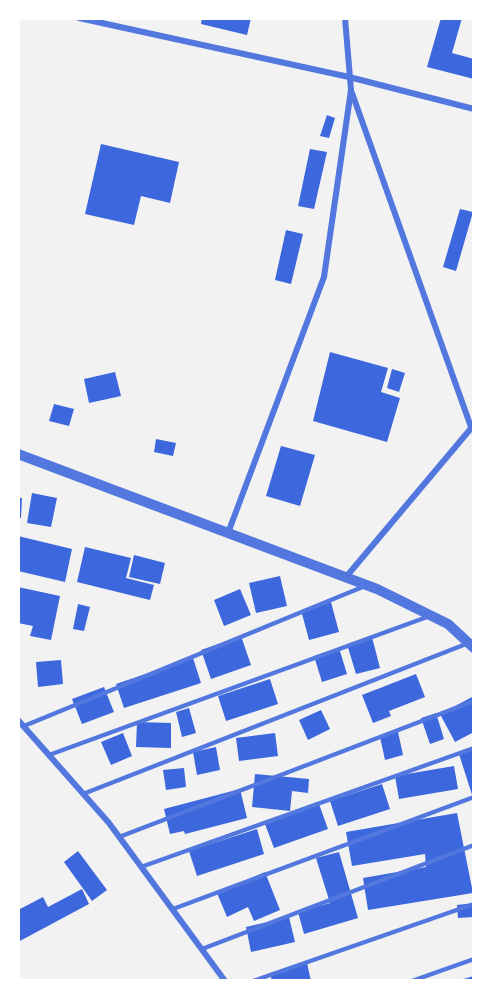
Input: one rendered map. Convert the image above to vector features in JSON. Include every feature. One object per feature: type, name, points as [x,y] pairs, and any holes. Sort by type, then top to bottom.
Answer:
[{"type":"street","points":[[79,18],[349,77],[474,109]]},
{"type":"street","points":[[118,27],[121,18]]},
{"type":"street","points":[[345,18],[351,90],[473,426],[346,578]]},
{"type":"street","points":[[228,533],[324,277],[351,90]]},
{"type":"street","points":[[18,454],[367,585],[448,624],[470,642]]},
{"type":"street","points":[[18,720],[119,837],[225,981]]},
{"type":"lane","points":[[24,726],[367,585]]},
{"type":"lane","points":[[49,755],[431,615]]},
{"type":"lane","points":[[83,794],[470,642]]},
{"type":"lane","points":[[119,837],[474,701]]},
{"type":"lane","points":[[141,867],[474,748]]},
{"type":"lane","points":[[172,909],[474,797]]},
{"type":"lane","points":[[201,949],[474,845]]},
{"type":"lane","points":[[253,981],[474,904]]},
{"type":"lane","points":[[412,981],[474,959]]},
{"type":"building","points":[[202,18],[251,18],[247,35],[201,24]]},
{"type":"building","points":[[441,18],[462,18],[452,53],[474,59],[474,79],[427,67]]},
{"type":"building","points":[[327,115],[335,118],[329,138],[320,136]]},
{"type":"building","points":[[101,144],[179,162],[170,203],[141,196],[134,225],[85,214]]},
{"type":"building","points":[[310,149],[327,152],[314,209],[298,206]]},
{"type":"building","points":[[460,209],[473,212],[456,271],[443,267]]},
{"type":"building","points":[[286,230],[303,234],[291,284],[275,280]]},
{"type":"building","points":[[330,352],[388,368],[381,392],[400,398],[387,442],[313,421]]},
{"type":"building","points":[[392,369],[405,373],[399,392],[387,388]]},
{"type":"building","points":[[115,372],[121,396],[89,403],[84,379]]},
{"type":"building","points":[[54,404],[74,409],[69,426],[49,421]]},
{"type":"building","points":[[156,439],[176,443],[173,456],[154,452]]},
{"type":"building","points":[[281,446],[315,455],[300,506],[266,496]]},
{"type":"building","points":[[32,493],[57,498],[51,527],[27,523]]},
{"type":"building","points":[[18,498],[22,498],[21,518],[18,518]]},
{"type":"building","points":[[18,536],[72,549],[65,582],[18,571]]},
{"type":"building","points":[[85,547],[131,558],[126,578],[154,585],[150,600],[77,582]]},
{"type":"building","points":[[134,555],[165,563],[160,584],[129,577]]},
{"type":"building","points":[[280,576],[287,606],[256,613],[249,583]]},
{"type":"building","points":[[18,587],[60,596],[51,640],[30,636],[33,626],[18,623]]},
{"type":"building","points":[[240,589],[251,615],[224,626],[214,600]]},
{"type":"building","points":[[331,602],[339,632],[309,640],[301,610]]},
{"type":"building","points":[[78,604],[90,607],[84,631],[73,629]]},
{"type":"building","points":[[241,636],[251,665],[211,679],[201,650]]},
{"type":"building","points":[[372,637],[380,668],[356,674],[347,644]]},
{"type":"building","points":[[339,648],[347,674],[322,682],[314,656]]},
{"type":"building","points":[[193,658],[201,683],[124,708],[116,684]]},
{"type":"building","points":[[61,660],[63,684],[38,687],[36,662]]},
{"type":"building","points":[[416,674],[425,697],[389,711],[391,716],[373,723],[362,695]]},
{"type":"building","points":[[270,679],[278,704],[226,721],[218,696]]},
{"type":"building","points":[[104,687],[114,712],[82,724],[72,699]]},
{"type":"building","points":[[474,696],[474,732],[455,742],[440,714]]},
{"type":"building","points":[[189,708],[196,733],[182,737],[176,712]]},
{"type":"building","points":[[321,710],[330,729],[308,740],[299,720]]},
{"type":"building","points":[[436,713],[444,739],[430,744],[421,718]]},
{"type":"building","points":[[137,722],[171,723],[171,748],[136,747]]},
{"type":"building","points":[[398,732],[403,755],[385,760],[380,737]]},
{"type":"building","points":[[123,733],[132,756],[111,765],[101,742]]},
{"type":"building","points":[[275,733],[278,756],[239,761],[236,738]]},
{"type":"building","points":[[216,747],[220,770],[197,775],[193,752]]},
{"type":"building","points":[[474,749],[474,801],[459,754]]},
{"type":"building","points":[[454,766],[458,789],[399,799],[395,776]]},
{"type":"building","points":[[184,768],[186,787],[166,790],[163,770]]},
{"type":"building","points":[[255,774],[309,779],[308,793],[292,791],[290,811],[252,807]]},
{"type":"building","points":[[382,784],[390,809],[338,826],[330,801]]},
{"type":"building","points":[[240,789],[247,818],[185,834],[184,831],[170,834],[164,809]]},
{"type":"building","points":[[319,804],[328,829],[274,848],[265,824]]},
{"type":"building","points":[[457,813],[473,893],[368,910],[363,878],[426,867],[425,854],[352,866],[346,832]]},
{"type":"building","points":[[257,829],[264,854],[197,876],[189,851]]},
{"type":"building","points":[[78,851],[107,890],[92,901],[64,862]]},
{"type":"building","points":[[339,852],[358,918],[304,934],[298,912],[330,903],[316,858]]},
{"type":"building","points":[[265,872],[280,910],[254,921],[248,907],[227,917],[217,893]]},
{"type":"building","points":[[82,889],[89,904],[18,942],[18,910],[43,897],[48,907]]},
{"type":"building","points":[[474,903],[474,917],[458,918],[457,905]]},
{"type":"building","points":[[289,917],[295,942],[251,952],[246,927]]},
{"type":"building","points":[[307,963],[311,981],[272,981],[270,973]]},
{"type":"building","points":[[474,976],[474,981],[460,981],[460,980]]}]
